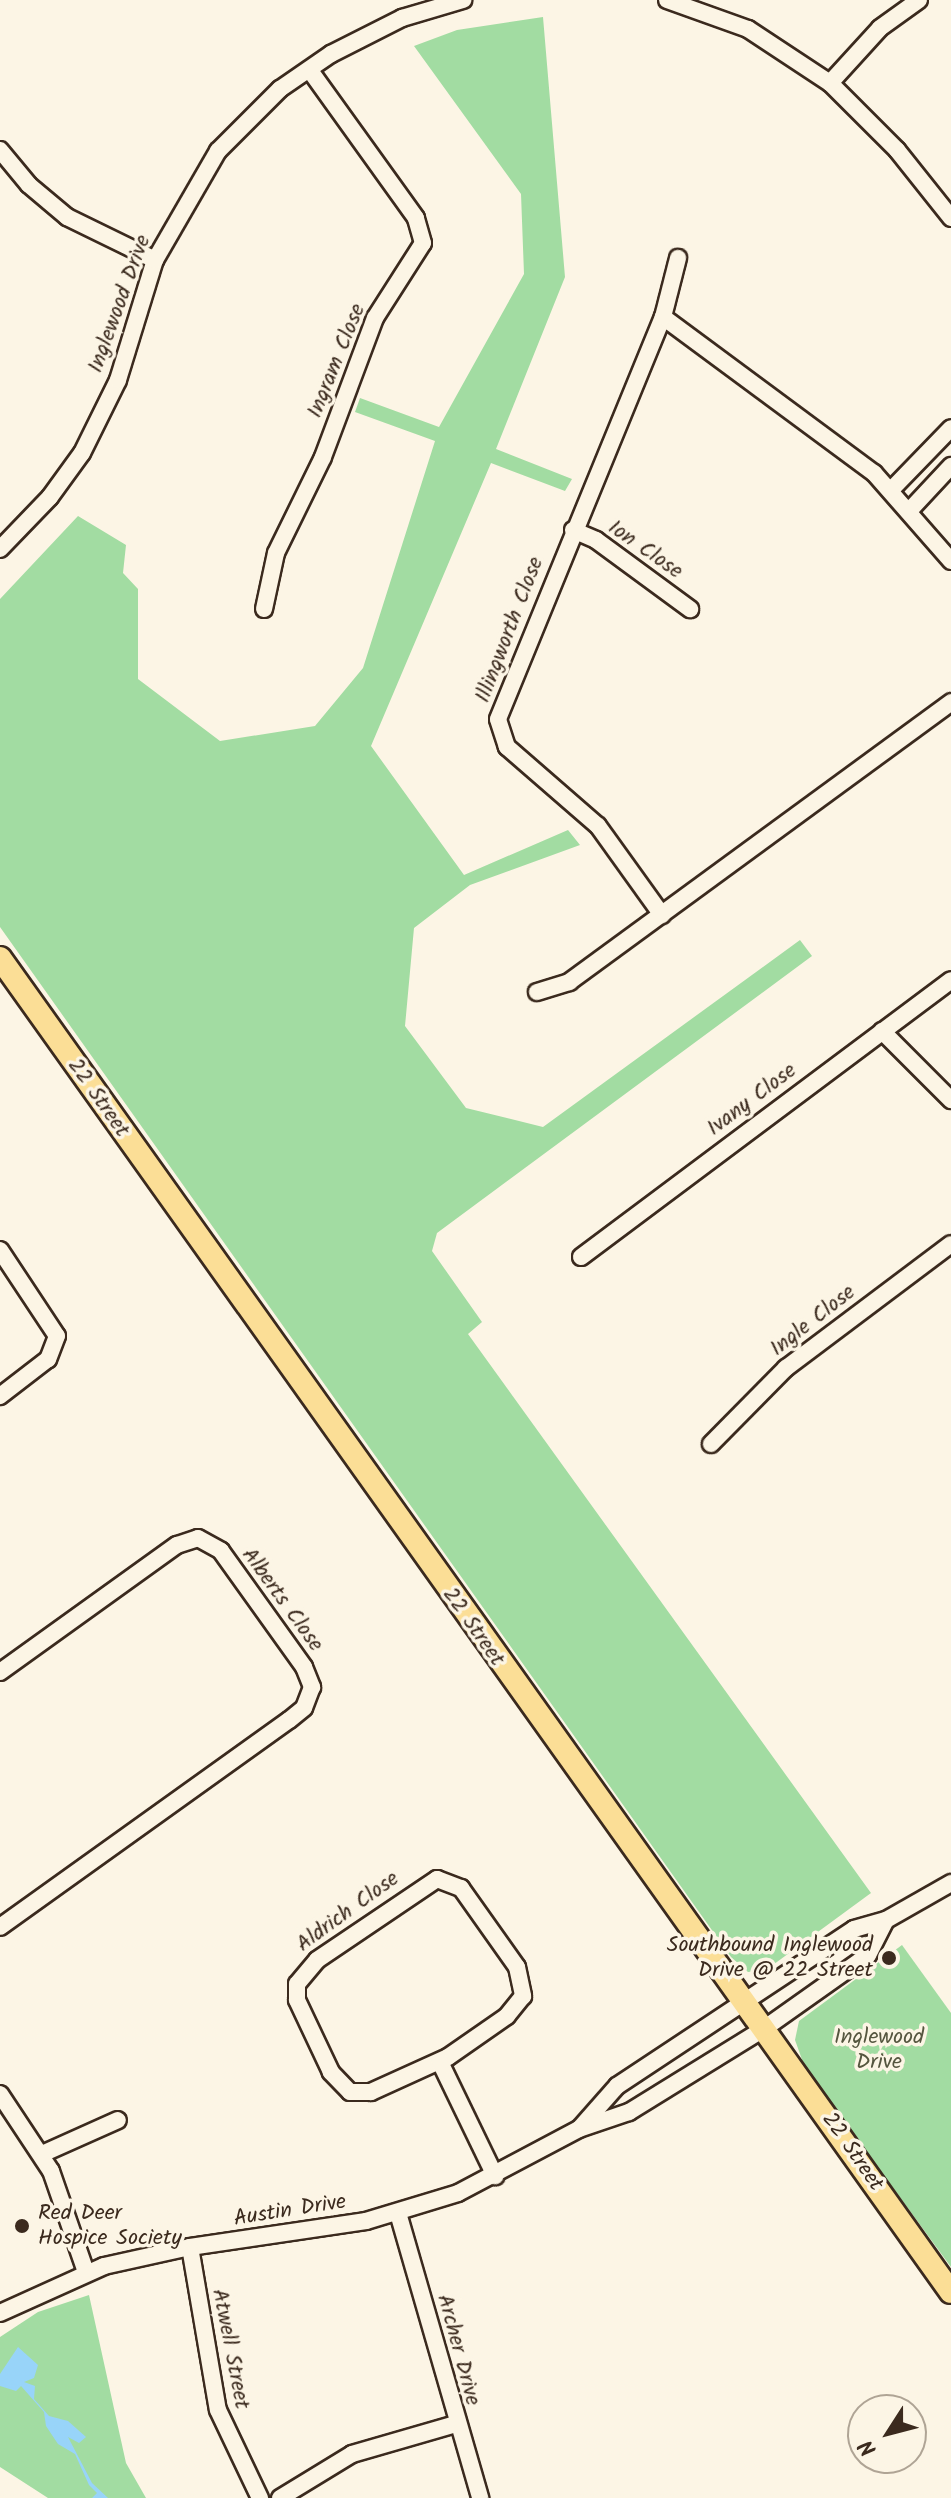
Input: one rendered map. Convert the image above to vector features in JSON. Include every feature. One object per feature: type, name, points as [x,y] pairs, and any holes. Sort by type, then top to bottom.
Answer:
[{"type":"main road","name":"22 Street","points":[[0,958],[511,1680],[748,2004],[951,2292]]},
{"type":"street","name":"Inglewood Drive","points":[[0,549],[50,497],[82,453],[118,380],[155,260],[218,151],[253,114],[309,69],[354,40],[419,5],[463,0]]},
{"type":"street","points":[[667,0],[748,29],[830,83],[897,150],[951,218]]},
{"type":"street","points":[[830,83],[880,28],[919,0]]},
{"type":"street","name":"Ingram Close","points":[[264,609],[276,553],[323,457],[370,330],[423,243],[416,218],[309,69]]},
{"type":"street","points":[[0,150],[29,185],[67,217],[155,260]]},
{"type":"street","name":"Illingworth Close","points":[[662,915],[598,826],[507,747],[499,733],[500,712],[663,317],[678,258]]},
{"type":"street","points":[[663,317],[891,490],[951,561]]},
{"type":"street","points":[[891,490],[951,428]]},
{"type":"street","points":[[909,511],[951,466]]},
{"type":"street","name":"Ion Close","points":[[573,530],[596,540],[690,609]]},
{"type":"street","points":[[537,992],[569,982],[951,702]]},
{"type":"street","name":"Ivany Close","points":[[581,1257],[951,980]]},
{"type":"street","points":[[882,1031],[951,1100]]},
{"type":"street","name":"Ingle Close","points":[[711,1444],[786,1368],[951,1244]]},
{"type":"street","points":[[0,1250],[57,1336],[48,1359],[0,1396]]},
{"type":"street","name":"Alberts Close","points":[[0,1672],[177,1545],[198,1538],[221,1551],[304,1667],[312,1687],[304,1708],[289,1720],[0,1927]]},
{"type":"street","name":"Aldrich Close","points":[[437,1879],[461,1888],[517,1967],[524,1987],[513,2012],[440,2062],[371,2092],[350,2092],[331,2072],[295,1992],[300,1976],[317,1960],[437,1879]]},
{"type":"street","points":[[748,2004],[854,1929],[886,1920],[951,1883]]},
{"type":"street","points":[[765,2028],[868,1955],[886,1920]]},
{"type":"street","name":"Austin Drive","points":[[579,2129],[617,2086],[748,2004]]},
{"type":"street","name":"Austin Drive","points":[[0,2313],[86,2272],[190,2247],[398,2213],[495,2176],[579,2129],[629,2112],[765,2028]]},
{"type":"street","points":[[440,2062],[495,2176]]},
{"type":"street","points":[[0,2094],[42,2154],[86,2272]]},
{"type":"street","points":[[42,2154],[118,2120]]},
{"type":"street","name":"Archer Drive","points":[[398,2213],[456,2424],[480,2498]]},
{"type":"street","name":"Atwell Street","points":[[190,2247],[218,2410],[260,2498]]},
{"type":"street","points":[[280,2498],[352,2454],[456,2424]]},
{"type":"green space","points":[[543,17],[565,277],[496,449],[572,479],[565,491],[491,463],[371,746],[464,875],[568,830],[580,845],[470,885],[414,928],[405,1026],[466,1108],[543,1127],[800,940],[812,956],[437,1233],[432,1251],[482,1322],[468,1334],[871,1893],[766,1970],[748,1972],[731,1957],[0,927],[0,599],[78,516],[126,545],[123,573],[138,589],[138,679],[220,741],[315,726],[363,668],[435,441],[355,412],[360,398],[439,427],[524,274],[521,194],[414,46],[457,30]]},
{"type":"green space","name":"Inglewood Drive","points":[[902,1945],[951,2013],[951,2267],[805,2068],[795,2040],[799,2021]]},
{"type":"green space","points":[[89,2295],[126,2463],[146,2498],[48,2498],[0,2467],[0,2337],[38,2312]]},
{"type":"water","points":[[18,2347],[38,2365],[34,2378],[24,2382],[35,2386],[34,2399],[49,2416],[68,2421],[86,2437],[79,2443],[68,2437],[92,2483],[108,2498],[92,2498],[97,2493],[89,2485],[75,2454],[58,2444],[46,2426],[44,2412],[21,2386],[16,2391],[0,2386],[0,2374]]},
{"type":"place","name":"Southbound Inglewood Drive @ 22 Street","points":[[889,1958]]},
{"type":"place","name":"Red Deer Hospice Society","points":[[22,2226]]}]
